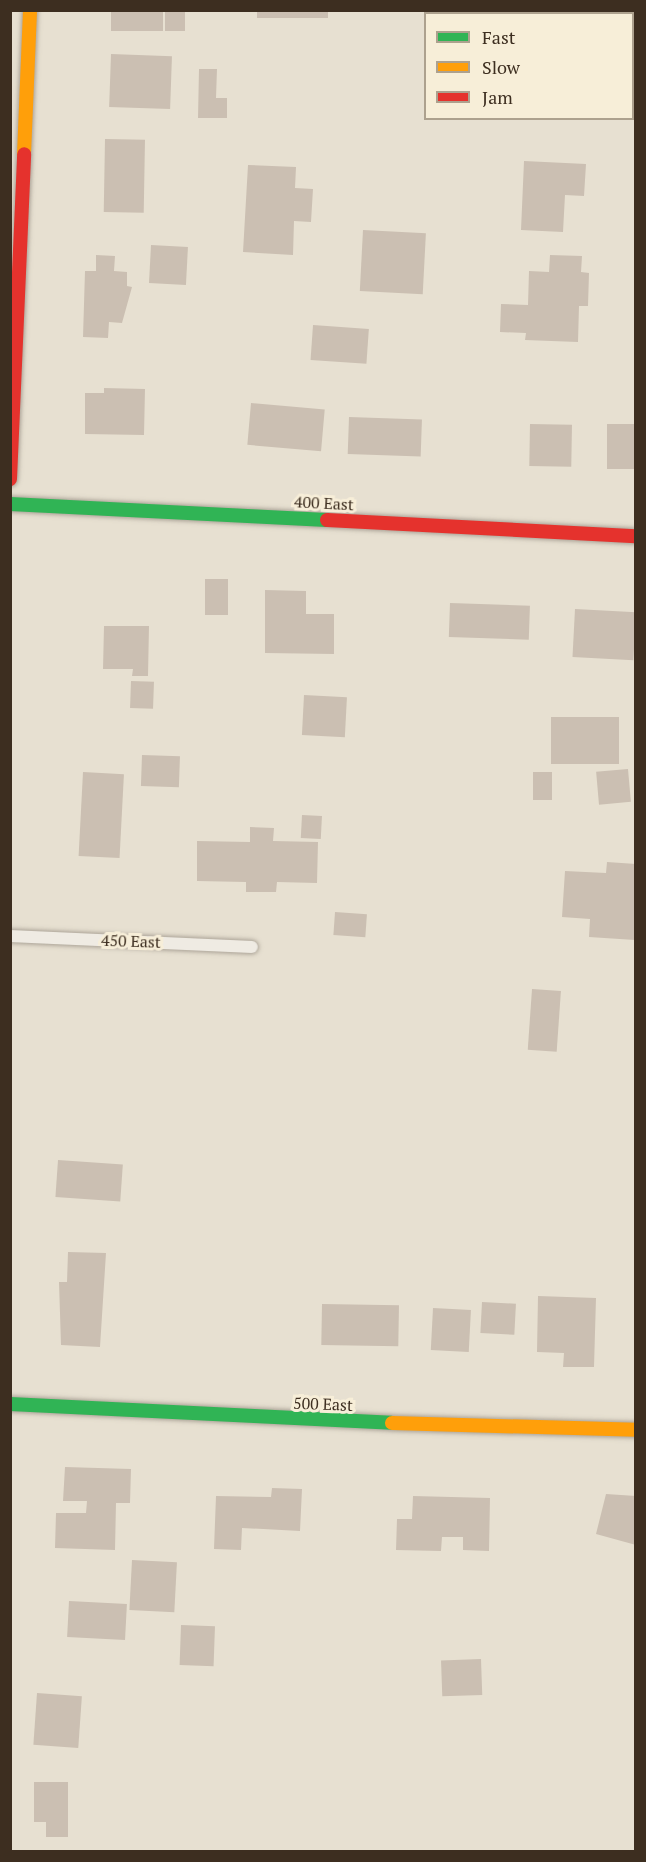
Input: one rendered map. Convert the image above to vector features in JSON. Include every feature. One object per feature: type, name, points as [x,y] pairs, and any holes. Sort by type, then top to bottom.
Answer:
[{"type":"street","points":[[10,479],[30,10]]},
{"type":"street","name":"400 East","points":[[10,504],[636,536]]},
{"type":"street","name":"500 East","points":[[10,1404],[198,1417],[636,1430]]},
{"type":"lane","name":"450 East","points":[[10,936],[252,947]]},
{"type":"building","points":[[111,10],[163,10],[163,31],[111,31]]},
{"type":"building","points":[[165,10],[185,10],[185,31],[165,31]]},
{"type":"building","points":[[257,10],[328,10],[328,18],[257,18]]},
{"type":"building","points":[[111,54],[172,56],[170,109],[109,107]]},
{"type":"building","points":[[199,69],[217,69],[216,98],[227,98],[227,118],[198,118]]},
{"type":"building","points":[[105,139],[145,140],[144,213],[104,212]]},
{"type":"building","points":[[524,161],[586,164],[584,196],[565,195],[563,232],[521,230]]},
{"type":"building","points":[[248,165],[296,167],[295,188],[313,189],[311,222],[294,221],[293,255],[243,252]]},
{"type":"building","points":[[363,230],[426,233],[423,294],[360,291]]},
{"type":"building","points":[[151,245],[188,247],[186,285],[149,283]]},
{"type":"building","points":[[96,255],[115,256],[114,271],[127,272],[127,286],[132,287],[122,323],[109,322],[108,338],[83,337],[85,271],[96,271]]},
{"type":"building","points":[[550,255],[582,256],[581,272],[589,273],[588,306],[579,306],[578,342],[525,340],[526,333],[500,332],[501,304],[528,305],[529,271],[549,272]]},
{"type":"building","points":[[313,325],[369,329],[366,364],[311,360]]},
{"type":"building","points":[[104,388],[145,389],[144,435],[85,434],[85,393],[104,393]]},
{"type":"building","points":[[251,403],[325,409],[321,451],[247,445]]},
{"type":"building","points":[[349,417],[422,420],[421,457],[348,454]]},
{"type":"building","points":[[530,424],[572,425],[571,467],[529,466]]},
{"type":"building","points":[[607,424],[636,424],[636,469],[607,469]]},
{"type":"building","points":[[205,579],[228,579],[228,615],[205,615]]},
{"type":"building","points":[[265,590],[306,591],[306,614],[334,614],[334,654],[265,653]]},
{"type":"building","points":[[450,603],[530,606],[529,640],[449,637]]},
{"type":"building","points":[[575,609],[636,612],[633,660],[572,657]]},
{"type":"building","points":[[104,626],[149,626],[148,676],[132,676],[133,669],[103,669]]},
{"type":"building","points":[[131,681],[154,682],[153,709],[130,708]]},
{"type":"building","points":[[304,695],[347,697],[345,737],[302,735]]},
{"type":"building","points":[[551,717],[619,717],[619,764],[551,764]]},
{"type":"building","points":[[142,755],[180,756],[179,787],[141,786]]},
{"type":"building","points":[[628,769],[631,802],[599,805],[596,772]]},
{"type":"building","points":[[83,772],[124,774],[120,858],[79,856]]},
{"type":"building","points":[[533,772],[552,772],[552,800],[533,800]]},
{"type":"building","points":[[302,815],[322,816],[321,839],[301,838]]},
{"type":"building","points":[[250,827],[274,828],[273,841],[318,842],[317,883],[277,882],[276,892],[246,892],[246,882],[197,881],[197,841],[250,842]]},
{"type":"building","points":[[607,862],[636,864],[635,940],[589,937],[590,919],[562,917],[565,871],[606,873]]},
{"type":"building","points":[[335,912],[367,914],[365,937],[333,935]]},
{"type":"building","points":[[532,989],[561,991],[557,1052],[528,1050]]},
{"type":"building","points":[[58,1160],[123,1165],[120,1201],[55,1197]]},
{"type":"building","points":[[68,1252],[106,1253],[100,1347],[61,1345],[59,1282],[67,1282]]},
{"type":"building","points":[[538,1296],[596,1298],[594,1367],[563,1367],[564,1353],[537,1352]]},
{"type":"building","points":[[482,1302],[516,1304],[514,1335],[480,1333]]},
{"type":"building","points":[[322,1304],[399,1305],[398,1346],[321,1345]]},
{"type":"building","points":[[433,1308],[471,1310],[469,1352],[431,1350]]},
{"type":"building","points":[[65,1467],[131,1469],[130,1503],[116,1503],[115,1550],[55,1548],[56,1513],[86,1513],[87,1501],[63,1501]]},
{"type":"building","points":[[272,1488],[302,1489],[300,1531],[242,1528],[241,1550],[214,1549],[216,1496],[271,1497]]},
{"type":"building","points":[[606,1494],[636,1496],[636,1545],[596,1534]]},
{"type":"building","points":[[413,1496],[490,1498],[489,1551],[463,1550],[463,1537],[442,1537],[441,1551],[396,1550],[397,1519],[412,1519]]},
{"type":"building","points":[[132,1560],[177,1562],[174,1612],[129,1610]]},
{"type":"building","points":[[69,1601],[127,1604],[125,1640],[67,1637]]},
{"type":"building","points":[[181,1625],[215,1626],[214,1666],[180,1665]]},
{"type":"building","points":[[481,1659],[482,1695],[442,1696],[441,1660]]},
{"type":"building","points":[[37,1693],[82,1696],[78,1748],[33,1745]]},
{"type":"building","points":[[34,1782],[68,1782],[68,1837],[46,1837],[46,1822],[34,1822]]},
{"type":"traffic: fast","points":[[10,504],[327,520]]},
{"type":"traffic: fast","points":[[10,1404],[392,1423]]},
{"type":"traffic: slow","points":[[24,154],[30,10]]},
{"type":"traffic: slow","points":[[392,1423],[636,1430]]},
{"type":"traffic: jam","points":[[10,479],[24,154]]},
{"type":"traffic: jam","points":[[327,520],[636,536]]}]
